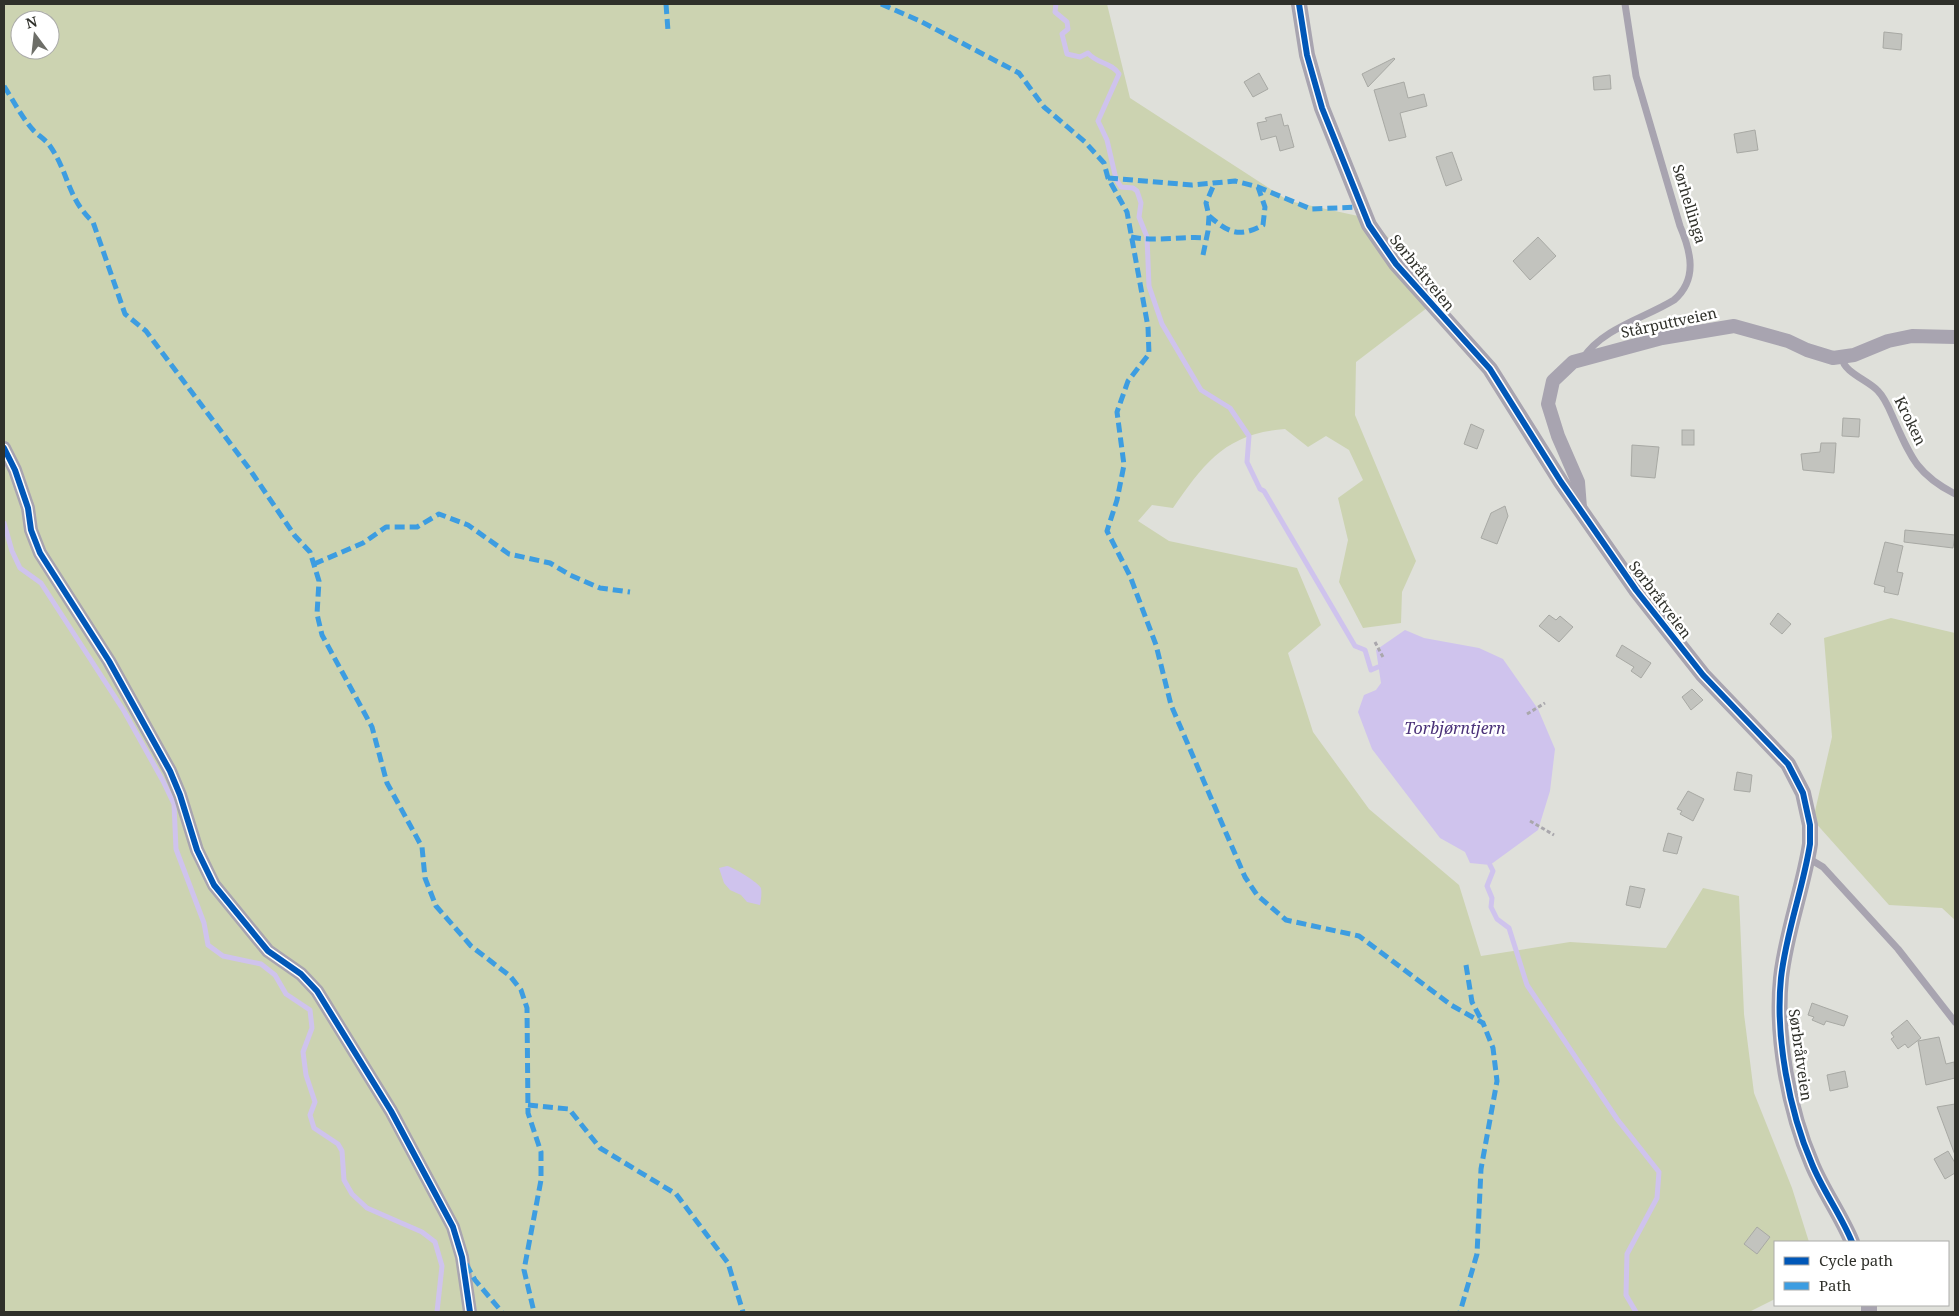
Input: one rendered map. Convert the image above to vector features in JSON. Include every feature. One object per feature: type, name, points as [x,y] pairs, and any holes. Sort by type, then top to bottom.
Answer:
[{"type":"street","name":"Sørbråtveien","points":[[1300,4],[1307,55],[1322,108],[1370,225],[1401,270],[1490,369],[1560,482],[1580,508],[1615,562],[1686,656],[1788,764],[1804,793],[1810,825],[1808,858],[1785,953],[1780,999],[1782,1039],[1791,1093],[1807,1153],[1851,1241]]},
{"type":"street","name":"Stårputtveien","points":[[1580,508],[1578,482],[1558,436],[1548,404],[1553,381],[1567,367],[1582,360],[1695,331],[1734,326],[1788,341],[1820,355],[1842,358],[1888,341],[1912,336],[1955,337]]},
{"type":"street","points":[[4,448],[15,470],[28,508],[31,530],[40,552],[109,661],[170,771],[180,795],[197,850],[214,885],[268,951],[302,974],[317,991],[391,1110],[453,1227],[462,1257],[470,1312]]},
{"type":"lane","name":"Sørhellinga","points":[[1582,360],[1588,351],[1614,330],[1674,300],[1680,294],[1690,274],[1690,249],[1680,226],[1636,76],[1625,4]]},
{"type":"lane","name":"Kroken","points":[[1842,358],[1844,366],[1868,381],[1879,392],[1918,467],[1933,482],[1955,494]]},
{"type":"lane","points":[[1808,858],[1823,867],[1898,949],[1955,1022]]},
{"type":"path","points":[[1375,642],[1384,659]]},
{"type":"path","points":[[1527,714],[1545,703]]},
{"type":"path","points":[[1530,821],[1554,835]]},
{"type":"green space","points":[[4,4],[1107,4],[1130,98],[1289,201],[1372,219],[1440,298],[1356,362],[1355,415],[1416,561],[1402,592],[1401,623],[1363,628],[1339,582],[1348,540],[1338,498],[1363,480],[1349,450],[1326,436],[1308,447],[1285,429],[1247,437],[1218,453],[1195,477],[1173,508],[1152,505],[1138,521],[1169,541],[1297,568],[1321,625],[1288,653],[1313,732],[1369,809],[1459,885],[1481,956],[1570,942],[1666,948],[1703,888],[1739,896],[1744,1014],[1754,1093],[1792,1188],[1809,1241],[1774,1241],[1774,1300],[1749,1312],[4,1312]]},
{"type":"green space","points":[[1891,618],[1955,633],[1955,920],[1942,908],[1889,905],[1813,820],[1832,737],[1824,638]]},
{"type":"water","name":"Torbjørntjern","points":[[1405,630],[1424,638],[1479,648],[1503,659],[1538,709],[1555,749],[1550,791],[1538,830],[1490,865],[1470,863],[1465,852],[1440,838],[1372,749],[1358,712],[1364,695],[1376,690],[1381,683],[1376,650]]},
{"type":"water","points":[[727,866],[746,876],[761,888],[760,905],[747,902],[741,895],[730,890],[724,883],[719,868]]},
{"type":"building","points":[[1884,32],[1902,34],[1901,50],[1883,48]]},
{"type":"building","points":[[1395,59],[1368,87],[1362,74]]},
{"type":"building","points":[[1259,73],[1268,89],[1253,97],[1244,82]]},
{"type":"building","points":[[1610,75],[1611,89],[1594,90],[1593,77]]},
{"type":"building","points":[[1404,82],[1408,98],[1424,94],[1427,106],[1400,113],[1406,137],[1389,141],[1374,90]]},
{"type":"building","points":[[1281,114],[1284,126],[1288,125],[1294,147],[1280,151],[1276,136],[1261,140],[1257,123],[1267,121],[1265,118]]},
{"type":"building","points":[[1755,130],[1758,150],[1737,153],[1734,134]]},
{"type":"building","points":[[1452,152],[1462,180],[1446,186],[1436,157]]},
{"type":"building","points":[[1538,237],[1556,256],[1530,280],[1513,261]]},
{"type":"building","points":[[1843,418],[1860,419],[1859,437],[1842,436]]},
{"type":"building","points":[[1471,424],[1484,430],[1477,449],[1464,444]]},
{"type":"building","points":[[1682,430],[1694,430],[1694,445],[1682,445]]},
{"type":"building","points":[[1821,443],[1836,443],[1834,473],[1803,470],[1801,454],[1820,452]]},
{"type":"building","points":[[1632,445],[1659,447],[1655,478],[1631,476]]},
{"type":"building","points":[[1505,506],[1508,516],[1497,544],[1481,538],[1491,513]]},
{"type":"building","points":[[1905,530],[1955,535],[1953,548],[1904,542]]},
{"type":"building","points":[[1885,542],[1903,546],[1897,572],[1903,573],[1898,595],[1884,592],[1885,587],[1874,584]]},
{"type":"building","points":[[1778,613],[1791,624],[1782,634],[1770,624]]},
{"type":"building","points":[[1549,615],[1556,620],[1560,616],[1573,627],[1559,642],[1539,626]]},
{"type":"building","points":[[1622,645],[1651,663],[1641,678],[1631,671],[1634,667],[1616,656]]},
{"type":"building","points":[[1692,689],[1703,700],[1691,710],[1682,697]]},
{"type":"building","points":[[1737,772],[1752,775],[1750,792],[1734,790]]},
{"type":"building","points":[[1688,791],[1704,799],[1693,821],[1680,814],[1682,811],[1677,809]]},
{"type":"building","points":[[1668,833],[1682,837],[1677,854],[1663,851]]},
{"type":"building","points":[[1630,886],[1645,889],[1640,908],[1626,905]]},
{"type":"building","points":[[1812,1003],[1848,1016],[1844,1026],[1826,1021],[1824,1025],[1812,1020],[1814,1017],[1808,1015]]},
{"type":"building","points":[[1907,1020],[1921,1038],[1908,1048],[1905,1044],[1898,1049],[1891,1039],[1894,1037],[1891,1033]]},
{"type":"building","points":[[1939,1037],[1946,1064],[1954,1062],[1955,1078],[1926,1085],[1918,1041]]},
{"type":"building","points":[[1845,1071],[1848,1087],[1830,1091],[1827,1075]]},
{"type":"building","points":[[1955,1104],[1955,1155],[1937,1107]]},
{"type":"building","points":[[1948,1151],[1955,1163],[1955,1173],[1945,1179],[1934,1159]]},
{"type":"building","points":[[1757,1227],[1770,1237],[1757,1254],[1744,1244]]},
{"type":"waterway","points":[[1056,4],[1055,12],[1067,22],[1068,29],[1062,34],[1067,54],[1080,57],[1088,53],[1112,67],[1119,74],[1098,121],[1107,140],[1116,179],[1121,187],[1133,188],[1137,191],[1141,203],[1139,217],[1147,237],[1149,286],[1162,324],[1201,390],[1230,408],[1249,436],[1247,462],[1260,489],[1264,491],[1355,646],[1365,650],[1371,670],[1378,667]]},
{"type":"waterway","points":[[4,523],[12,551],[20,568],[41,583],[124,711],[163,781],[174,804],[176,849],[204,923],[208,945],[223,956],[261,964],[275,975],[286,994],[310,1010],[312,1028],[303,1052],[306,1075],[315,1102],[310,1115],[314,1128],[338,1144],[342,1151],[344,1180],[352,1194],[367,1208],[422,1232],[435,1242],[442,1266],[437,1312]]},
{"type":"waterway","points":[[1490,865],[1493,871],[1487,886],[1492,898],[1491,907],[1497,919],[1509,928],[1527,985],[1617,1119],[1659,1172],[1657,1198],[1627,1254],[1626,1295],[1636,1312]]},
{"type":"marked path","points":[[666,4],[668,31]]},
{"type":"marked path","points":[[881,4],[920,21],[1019,73],[1044,107],[1085,142],[1104,163],[1108,178],[1127,212],[1148,327],[1149,354],[1128,381],[1117,412],[1124,465],[1117,500],[1107,531],[1130,576],[1156,645],[1171,705],[1245,877],[1257,895],[1286,920],[1359,936],[1451,1005],[1483,1023],[1493,1048],[1497,1081],[1481,1169],[1477,1254],[1460,1312]]},
{"type":"marked path","points":[[4,86],[30,126],[50,146],[78,204],[93,222],[125,314],[146,331],[248,467],[295,536],[310,552],[319,581],[317,614],[322,635],[372,727],[387,783],[422,847],[425,878],[436,906],[471,946],[510,976],[521,990],[527,1008],[528,1113],[541,1152],[541,1180],[524,1270],[534,1312]]},
{"type":"marked path","points":[[1108,178],[1192,185],[1235,181],[1258,187],[1311,209],[1361,207]]},
{"type":"marked path","points":[[1203,255],[1209,216],[1206,203],[1215,182]]},
{"type":"marked path","points":[[1209,216],[1234,232],[1247,231],[1263,225],[1265,207],[1258,187]]},
{"type":"marked path","points":[[1131,237],[1149,239],[1206,238]]},
{"type":"marked path","points":[[314,564],[363,543],[386,527],[417,527],[439,514],[468,525],[509,554],[550,563],[570,575],[600,588],[630,592]]},
{"type":"marked path","points":[[1466,965],[1472,1002],[1483,1023]]},
{"type":"marked path","points":[[528,1105],[569,1109],[600,1148],[676,1194],[728,1263],[743,1312]]},
{"type":"marked path","points":[[466,1264],[475,1280],[502,1312]]},
{"type":"cycle path","points":[[1299,4],[1307,55],[1322,108],[1369,225],[1396,264],[1490,369],[1561,482],[1636,590],[1703,675],[1788,764],[1803,793],[1810,825],[1810,844],[1783,961],[1780,1000],[1782,1048],[1791,1097],[1804,1143],[1816,1174],[1852,1241]]},
{"type":"cycle path","points":[[4,448],[15,470],[28,508],[31,530],[40,553],[109,661],[170,771],[180,795],[197,850],[214,885],[268,951],[301,974],[317,991],[391,1111],[453,1227],[462,1257],[470,1312]]}]
